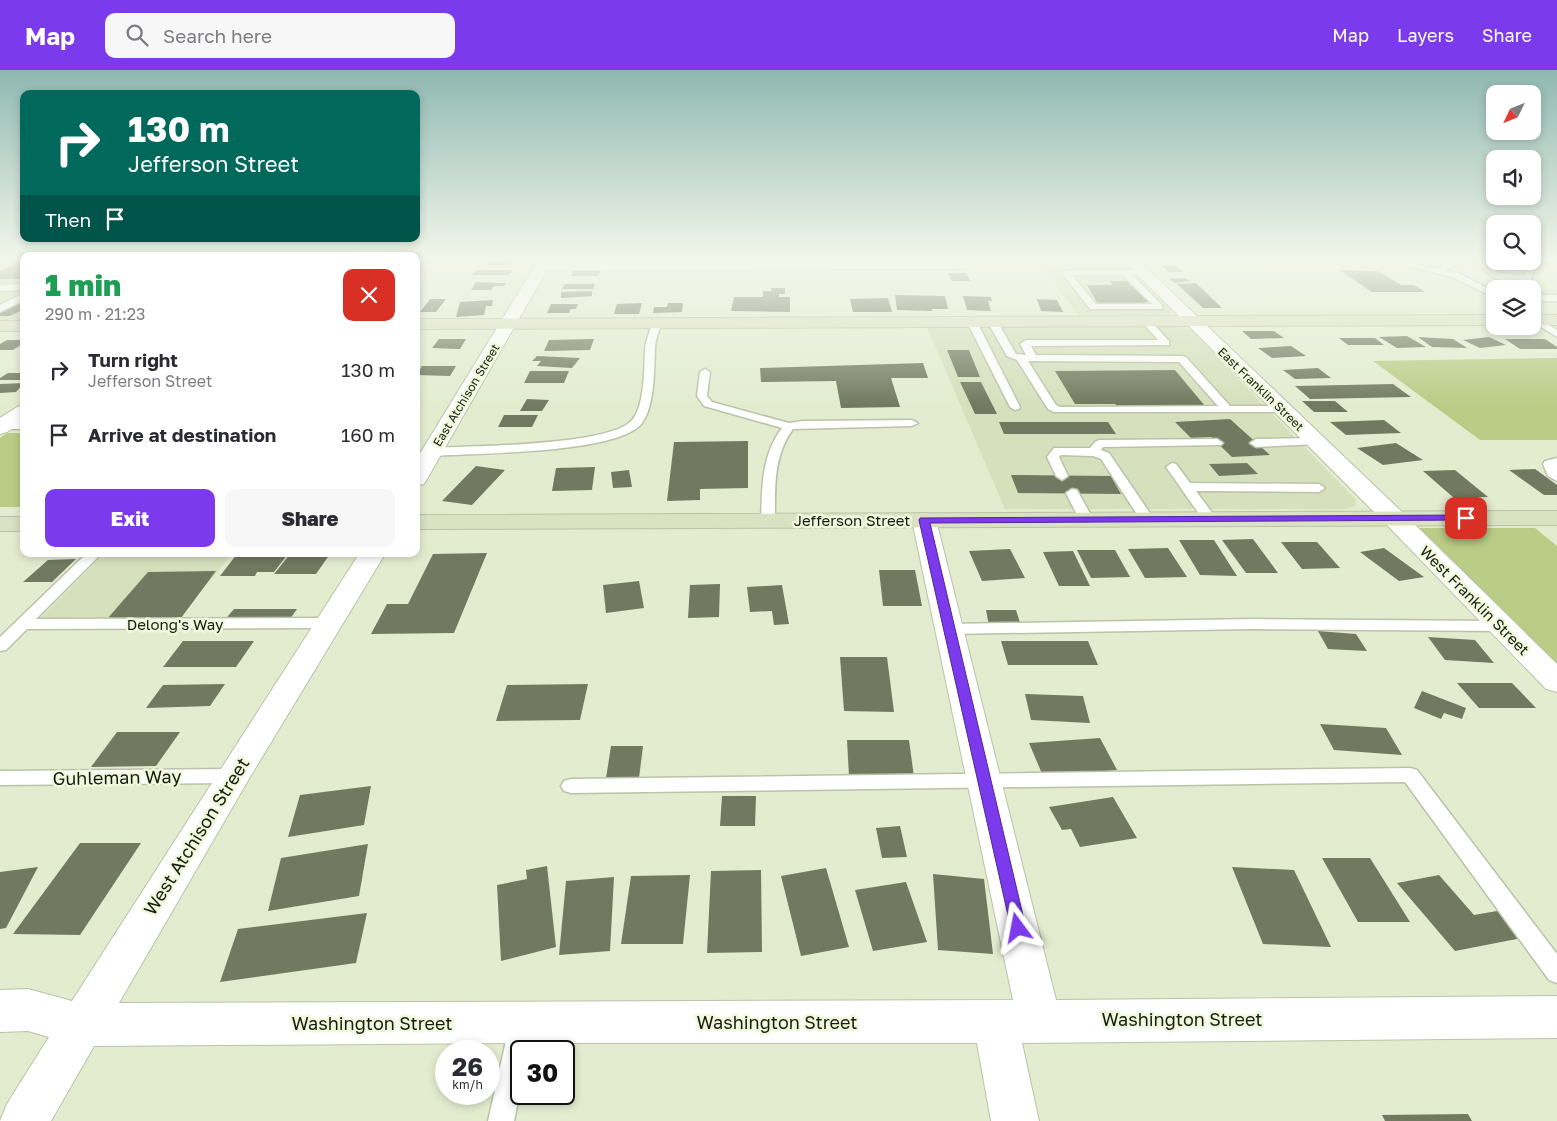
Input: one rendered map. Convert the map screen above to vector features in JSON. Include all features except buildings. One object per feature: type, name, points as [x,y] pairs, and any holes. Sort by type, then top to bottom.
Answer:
[{"type":"main road","points":[[420,324],[1486,320]]},
{"type":"main road","points":[[0,326],[20,325]]},
{"type":"main road","name":"Jefferson Street","points":[[420,522],[1209,518],[1557,519]]},
{"type":"main road","points":[[0,524],[20,524]]},
{"type":"street","name":"East Atchison Street","points":[[420,473],[517,308]]},
{"type":"street","name":"East Franklin Street","points":[[1177,308],[1394,518]]},
{"type":"street","points":[[1,427],[20,414]]},
{"type":"street","name":"West Franklin Street","points":[[1394,518],[1557,682]]},
{"type":"street","points":[[924,520],[1039,1020]]},
{"type":"street","name":"West Atchison Street","points":[[24,1121],[80,1025],[370,557]]},
{"type":"street","name":"Washington Street","points":[[0,1011],[28,1010],[80,1025],[523,1022],[995,1022],[1039,1020],[1557,1017]]},
{"type":"street","points":[[995,1022],[1015,1121]]},
{"type":"lane","points":[[1541,320],[1557,334]]},
{"type":"lane","points":[[1146,321],[1227,409]]},
{"type":"lane","points":[[972,322],[1015,407]]},
{"type":"lane","points":[[992,322],[1012,356],[1021,358],[1182,359]]},
{"type":"lane","points":[[432,452],[569,444],[605,438],[626,431],[638,421],[645,401],[651,362],[650,346],[657,323]]},
{"type":"lane","points":[[1033,359],[1026,343],[1166,343]]},
{"type":"lane","points":[[1021,358],[1052,407],[1058,410],[1282,409]]},
{"type":"lane","points":[[705,372],[702,396],[708,404],[788,426],[803,424],[912,423]]},
{"type":"lane","points":[[1,427],[20,426]]},
{"type":"lane","points":[[768,520],[770,463],[782,434],[788,426]]},
{"type":"lane","points":[[1256,443],[1316,442]]},
{"type":"lane","points":[[1094,452],[1098,444],[1217,443]]},
{"type":"lane","points":[[1062,476],[1053,457],[1058,451],[1094,452],[1105,456],[1147,519]]},
{"type":"lane","points":[[1557,462],[1549,464],[1552,473],[1557,477]]},
{"type":"lane","points":[[1172,466],[1209,518]]},
{"type":"lane","points":[[1187,487],[1320,488]]},
{"type":"lane","points":[[1072,493],[1086,519]]},
{"type":"lane","points":[[0,646],[91,557]]},
{"type":"lane","name":"Delong's Way","points":[[22,624],[328,623]]},
{"type":"lane","points":[[949,630],[1253,624],[1501,626]]},
{"type":"lane","points":[[571,786],[1410,775],[1557,972]]},
{"type":"lane","name":"Guhleman Way","points":[[0,778],[233,776]]},
{"type":"lane","points":[[501,1121],[523,1022]]},
{"type":"shaded area","points":[[0,308],[20,308],[20,320],[0,320]]},
{"type":"shaded area","points":[[1073,308],[1171,308],[1173,310],[1171,314],[1164,315],[1079,315]]},
{"type":"shaded area","points":[[1173,325],[1191,330],[1356,500],[1355,506],[1346,509],[1005,509],[927,327]]},
{"type":"shaded area","points":[[101,557],[230,557],[178,619],[40,619]]},
{"type":"green space","points":[[1557,358],[1557,440],[1480,440],[1373,361]]},
{"type":"green space","points":[[7,433],[20,433],[20,507],[0,507],[0,438]]},
{"type":"green space","points":[[1418,528],[1535,528],[1557,546],[1557,673]]},
{"type":"route","points":[[1018,928],[924,520],[1466,518]]}]
